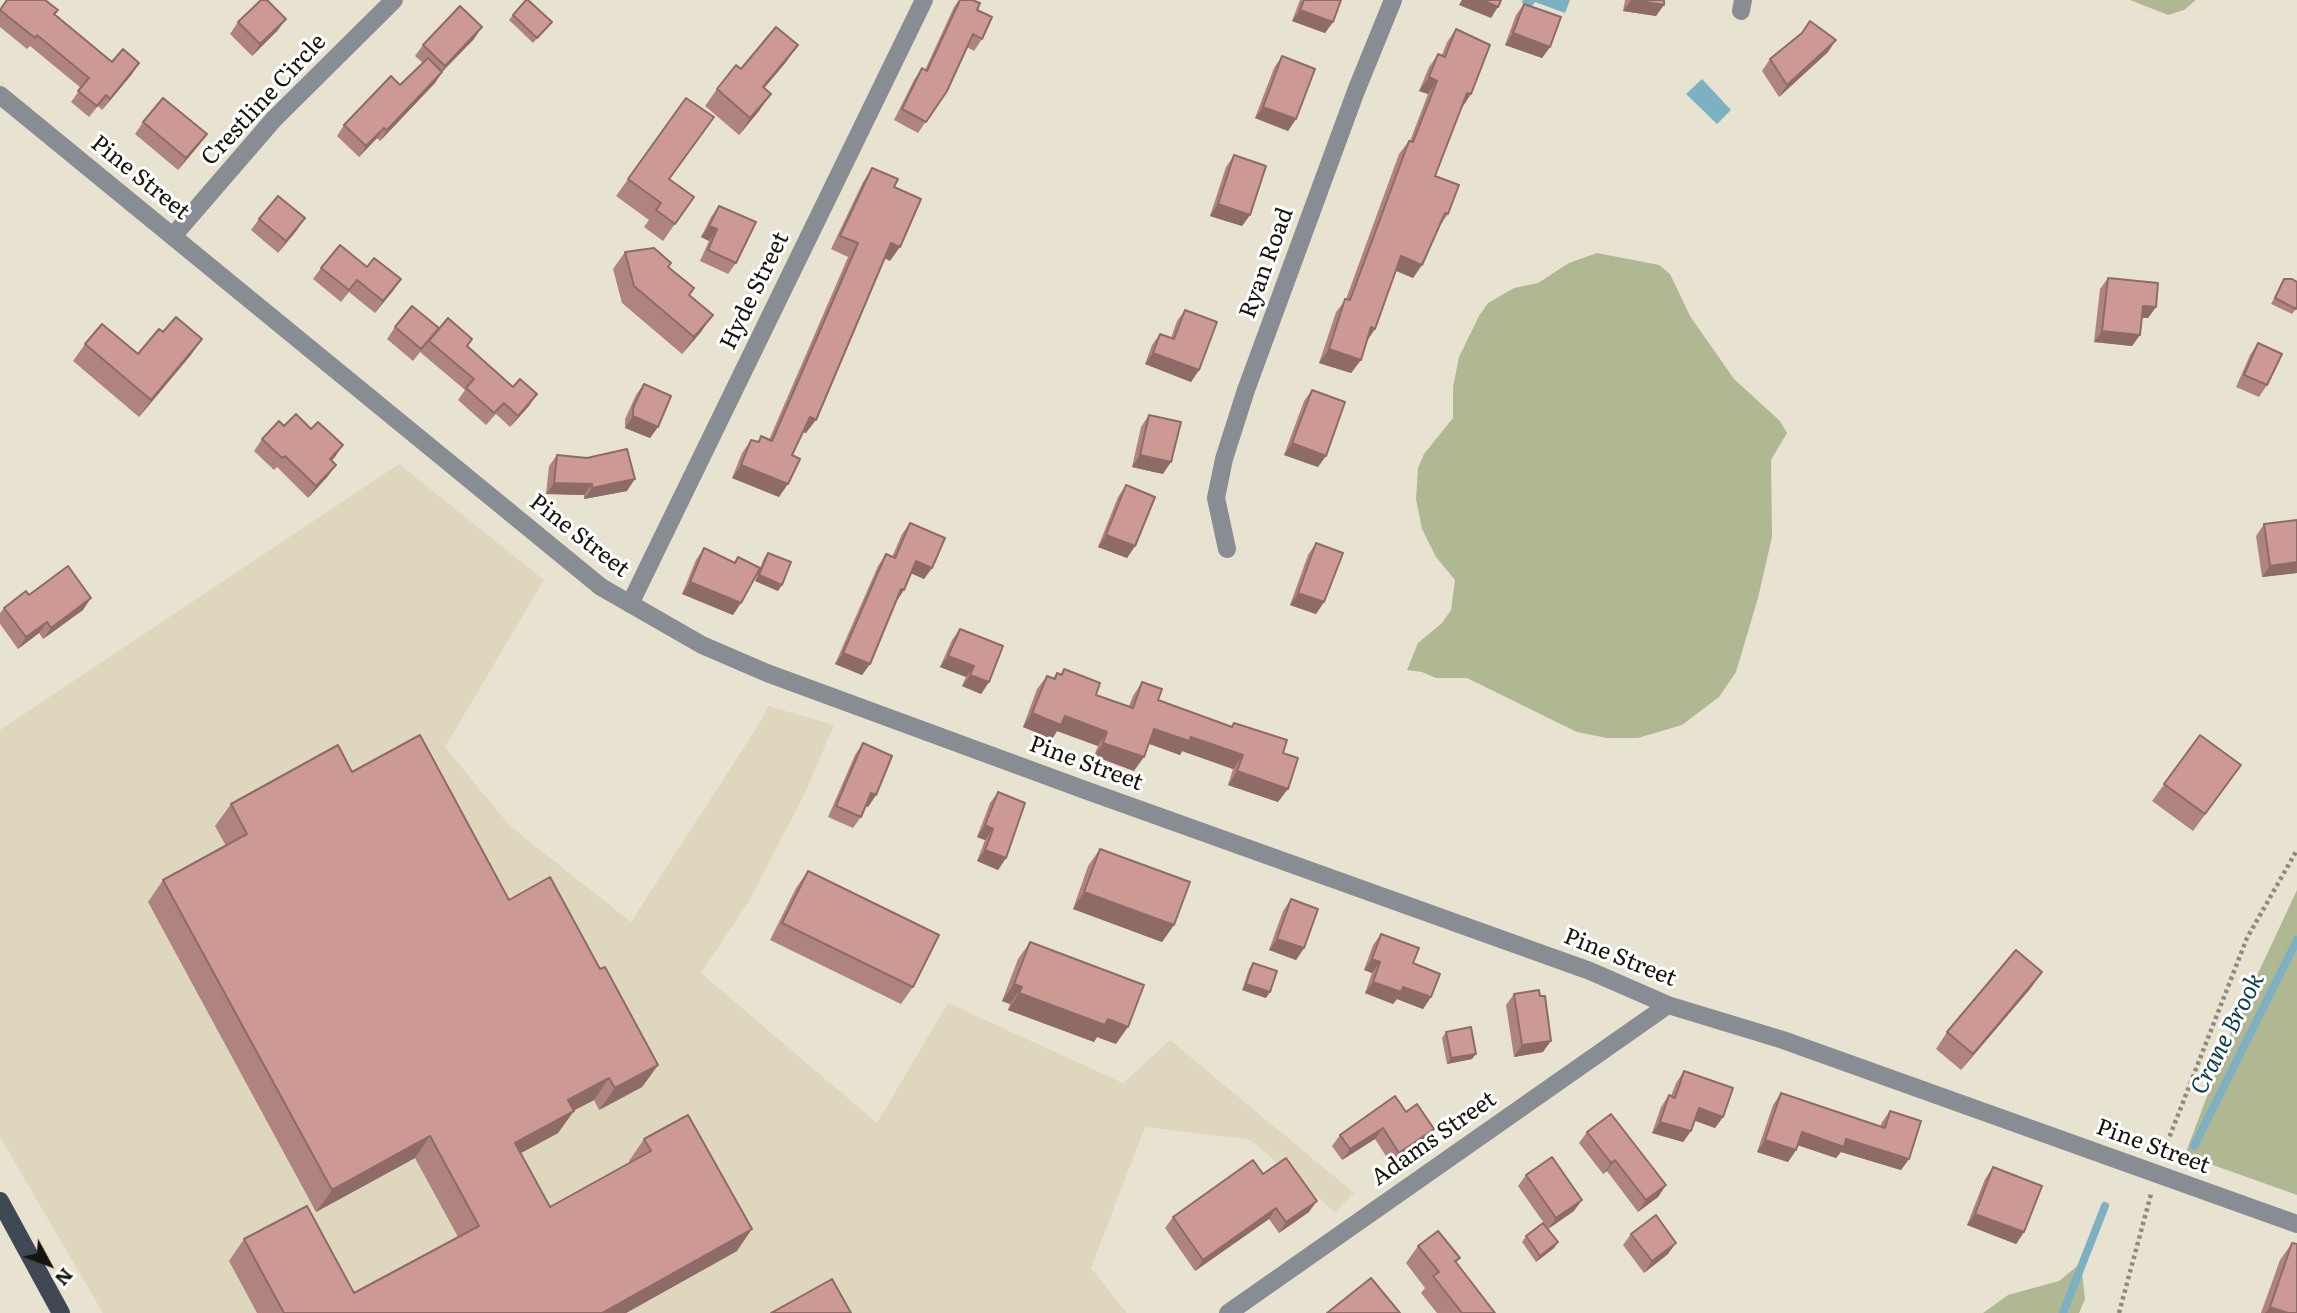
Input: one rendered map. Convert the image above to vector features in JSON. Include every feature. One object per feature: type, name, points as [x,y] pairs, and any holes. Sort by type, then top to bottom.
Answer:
[{"type":"main road","points":[[0,1201],[61,1313]]},
{"type":"street","name":"Crestline Circle","points":[[173,236],[274,119],[394,0]]},
{"type":"street","name":"Hyde Street","points":[[629,604],[924,0]]},
{"type":"street","name":"Ryan Road","points":[[1227,549],[1216,498],[1223,459],[1246,390],[1392,0]]},
{"type":"street","name":"Pine Street","points":[[0,95],[601,587],[702,645],[767,673],[1111,800],[1590,971],[1668,1005],[1783,1040],[2297,1224]]},
{"type":"street","name":"Adams Street","points":[[1228,1313],[1668,1005]]},
{"type":"path","points":[[2119,1313],[2169,1132],[2248,938],[2297,850]]},
{"type":"shaded area","points":[[399,464],[544,580],[445,747],[510,826],[631,922],[761,721],[768,706],[834,725],[804,795],[749,901],[701,973],[877,1123],[948,1003],[1123,1083],[1170,1040],[1354,1193],[1335,1212],[1251,1140],[1145,1127],[1091,1268],[1127,1313],[103,1313],[0,1137],[0,730]]},
{"type":"green space","points":[[2130,0],[2196,0],[2184,10],[2168,15]]},
{"type":"green space","points":[[1597,253],[1659,265],[1670,274],[1690,316],[1734,379],[1780,421],[1787,433],[1771,460],[1772,537],[1758,598],[1736,672],[1719,697],[1682,725],[1638,738],[1607,738],[1577,732],[1467,678],[1436,678],[1407,670],[1418,643],[1442,623],[1451,610],[1455,580],[1436,557],[1422,529],[1416,499],[1418,468],[1424,454],[1453,418],[1453,387],[1459,357],[1488,303],[1514,288],[1538,283],[1569,263]]},
{"type":"green space","points":[[2297,890],[2297,1195],[2185,1155],[2233,1027]]},
{"type":"green space","points":[[2081,1263],[2085,1299],[2079,1313],[1983,1313],[2008,1295],[2059,1281]]},
{"type":"water","points":[[1570,0],[1565,13],[1535,2],[1532,6],[1521,2]]},
{"type":"water","points":[[1702,79],[1731,110],[1717,124],[1686,94]]},
{"type":"building","points":[[7,0],[45,0],[58,10],[54,14],[112,62],[123,49],[139,63],[110,99],[106,95],[97,106],[78,91],[89,78],[37,35],[35,38],[0,10]]},
{"type":"building","points":[[261,0],[267,0],[286,19],[260,44],[238,22]]},
{"type":"building","points":[[526,0],[552,22],[537,38],[513,15]]},
{"type":"building","points":[[960,0],[980,3],[977,10],[992,17],[982,39],[973,34],[947,91],[926,122],[902,109],[922,68],[927,71]]},
{"type":"building","points":[[1304,0],[1341,0],[1333,22],[1300,10]]},
{"type":"building","points":[[1482,0],[1501,0],[1498,7]]},
{"type":"building","points":[[1633,0],[1664,0],[1664,5]]},
{"type":"building","points":[[1524,4],[1561,17],[1550,47],[1513,33]]},
{"type":"building","points":[[460,6],[482,27],[445,66],[423,45]]},
{"type":"building","points":[[1810,21],[1836,40],[1787,85],[1770,59],[1802,33]]},
{"type":"building","points":[[776,27],[798,45],[763,87],[771,94],[750,118],[717,89],[736,65],[741,69]]},
{"type":"building","points":[[1456,29],[1490,45],[1471,94],[1467,93],[1435,176],[1459,185],[1448,214],[1445,213],[1422,265],[1401,256],[1375,329],[1371,327],[1361,360],[1329,349],[1345,299],[1350,300],[1409,141],[1413,142],[1437,81],[1429,77],[1438,54],[1445,57]]},
{"type":"building","points":[[1282,56],[1315,69],[1296,119],[1263,107]]},
{"type":"building","points":[[428,58],[442,72],[387,130],[384,128],[366,146],[344,125],[391,76],[400,85]]},
{"type":"building","points":[[163,98],[207,134],[186,158],[143,122]]},
{"type":"building","points":[[686,98],[714,117],[669,179],[694,197],[675,224],[656,210],[661,203],[628,179]]},
{"type":"building","points":[[1234,155],[1266,166],[1250,215],[1218,204]]},
{"type":"building","points":[[872,168],[898,179],[894,187],[921,199],[900,247],[891,243],[816,420],[810,417],[792,455],[800,459],[788,484],[741,465],[751,440],[759,442],[761,436],[772,441],[858,243],[840,236]]},
{"type":"building","points":[[278,196],[305,218],[286,241],[259,219]]},
{"type":"building","points":[[719,206],[756,222],[736,263],[708,250],[717,229],[709,226]]},
{"type":"building","points":[[340,245],[367,267],[374,258],[401,279],[383,301],[357,280],[349,290],[321,268]]},
{"type":"building","points":[[654,248],[671,263],[668,267],[694,288],[689,295],[713,315],[694,337],[634,286],[625,252]]},
{"type":"building","points":[[2108,278],[2158,283],[2156,307],[2143,306],[2140,335],[2102,331]]},
{"type":"building","points":[[2284,279],[2297,282],[2296,309],[2275,298]]},
{"type":"building","points":[[412,306],[439,328],[421,349],[395,327]]},
{"type":"building","points":[[1185,310],[1217,322],[1199,370],[1153,353],[1160,334],[1174,339]]},
{"type":"building","points":[[176,317],[202,339],[151,400],[85,344],[102,324],[138,354],[159,329],[163,332]]},
{"type":"building","points":[[448,318],[472,339],[467,346],[513,387],[520,379],[537,394],[518,416],[504,403],[494,413],[466,388],[474,379],[429,341]]},
{"type":"building","points":[[2258,343],[2282,354],[2267,385],[2244,375]]},
{"type":"building","points":[[644,384],[671,396],[658,427],[633,416],[633,408]]},
{"type":"building","points":[[1312,390],[1345,402],[1326,456],[1292,443]]},
{"type":"building","points":[[296,414],[311,429],[318,422],[343,445],[330,459],[336,465],[316,486],[285,456],[282,458],[262,439],[279,421],[284,426]]},
{"type":"building","points":[[1149,415],[1181,422],[1171,462],[1140,455]]},
{"type":"building","points":[[627,449],[635,479],[592,488],[592,484],[554,483],[557,455],[587,458]]},
{"type":"building","points":[[1126,485],[1155,497],[1135,546],[1106,535]]},
{"type":"building","points":[[2297,520],[2297,562],[2270,566],[2264,524]]},
{"type":"building","points":[[910,523],[945,538],[932,568],[916,561],[904,590],[901,589],[870,664],[843,653],[886,554],[895,558]]},
{"type":"building","points":[[1316,543],[1343,553],[1324,602],[1298,593]]},
{"type":"building","points":[[704,548],[735,563],[738,557],[760,568],[741,603],[690,582]]},
{"type":"building","points":[[768,553],[791,562],[782,585],[759,575]]},
{"type":"building","points":[[68,566],[91,598],[51,628],[47,622],[26,637],[4,608],[26,591],[29,595]]},
{"type":"building","points":[[960,629],[1003,646],[989,682],[970,675],[974,666],[948,656]]},
{"type":"building","points":[[1064,669],[1100,683],[1096,695],[1133,708],[1142,682],[1162,689],[1158,700],[1232,727],[1234,723],[1287,740],[1283,753],[1298,758],[1288,789],[1237,771],[1243,755],[1191,737],[1189,741],[1154,729],[1144,757],[1103,743],[1107,732],[1065,716],[1061,725],[1032,713],[1047,676],[1055,679],[1057,673],[1062,675]]},
{"type":"building","points":[[420,735],[509,900],[550,877],[600,969],[605,967],[658,1065],[615,1088],[609,1078],[568,1100],[574,1111],[515,1143],[550,1207],[651,1151],[644,1139],[688,1115],[752,1229],[602,1313],[284,1313],[244,1239],[307,1206],[354,1293],[479,1226],[430,1136],[332,1190],[163,880],[247,834],[231,804],[338,745],[352,772]]},
{"type":"building","points":[[2200,735],[2241,765],[2205,814],[2164,784]]},
{"type":"building","points":[[863,743],[892,756],[876,795],[871,793],[861,817],[836,806]]},
{"type":"building","points":[[998,792],[1025,803],[1006,858],[985,850],[993,829],[985,825]]},
{"type":"building","points":[[1100,849],[1190,882],[1174,925],[1084,892]]},
{"type":"building","points":[[808,871],[939,935],[913,987],[782,923]]},
{"type":"building","points":[[1291,899],[1318,909],[1304,948],[1277,939]]},
{"type":"building","points":[[1381,934],[1419,948],[1413,963],[1440,974],[1431,997],[1403,987],[1401,992],[1373,982],[1380,962],[1372,959]]},
{"type":"building","points":[[1030,942],[1144,985],[1128,1027],[1108,1019],[1105,1025],[1019,993],[1022,987],[1014,984]]},
{"type":"building","points":[[2016,950],[2042,972],[1973,1054],[1947,1032]]},
{"type":"building","points":[[1253,963],[1277,971],[1270,992],[1246,984]]},
{"type":"building","points":[[1539,990],[1540,996],[1545,996],[1551,1041],[1522,1045],[1514,994]]},
{"type":"building","points":[[1471,1027],[1476,1054],[1451,1058],[1446,1032]]},
{"type":"building","points":[[1684,1071],[1733,1088],[1723,1117],[1699,1108],[1691,1131],[1660,1122],[1669,1095],[1675,1098]]},
{"type":"building","points":[[1781,1093],[1885,1128],[1890,1111],[1921,1121],[1909,1159],[1846,1139],[1844,1147],[1802,1132],[1796,1150],[1765,1140]]},
{"type":"building","points":[[1395,1096],[1406,1112],[1417,1104],[1434,1129],[1399,1153],[1383,1128],[1350,1149],[1340,1135]]},
{"type":"building","points":[[1611,1114],[1666,1185],[1646,1200],[1615,1160],[1611,1163],[1587,1132]]},
{"type":"building","points":[[1552,1157],[1582,1200],[1556,1218],[1526,1175]]},
{"type":"building","points":[[1286,1158],[1317,1201],[1286,1222],[1276,1208],[1203,1260],[1173,1217],[1253,1160],[1263,1174]]},
{"type":"building","points":[[1993,1167],[2042,1186],[2024,1232],[1975,1214]]},
{"type":"building","points":[[1656,1215],[1676,1243],[1652,1261],[1631,1234]]},
{"type":"building","points":[[1543,1223],[1558,1242],[1540,1256],[1526,1236]]},
{"type":"building","points":[[1438,1231],[1460,1258],[1455,1261],[1495,1313],[1462,1313],[1433,1276],[1439,1272],[1418,1246]]},
{"type":"building","points":[[2292,1243],[2297,1244],[2297,1313],[2270,1307]]},
{"type":"building","points":[[1371,1278],[1400,1313],[1327,1313]]},
{"type":"building","points":[[832,1279],[851,1313],[771,1313]]},
{"type":"waterway","name":"Crane Brook","points":[[2194,1146],[2297,940]]},
{"type":"waterway","name":"Crane Brook","points":[[2063,1313],[2105,1206]]}]
